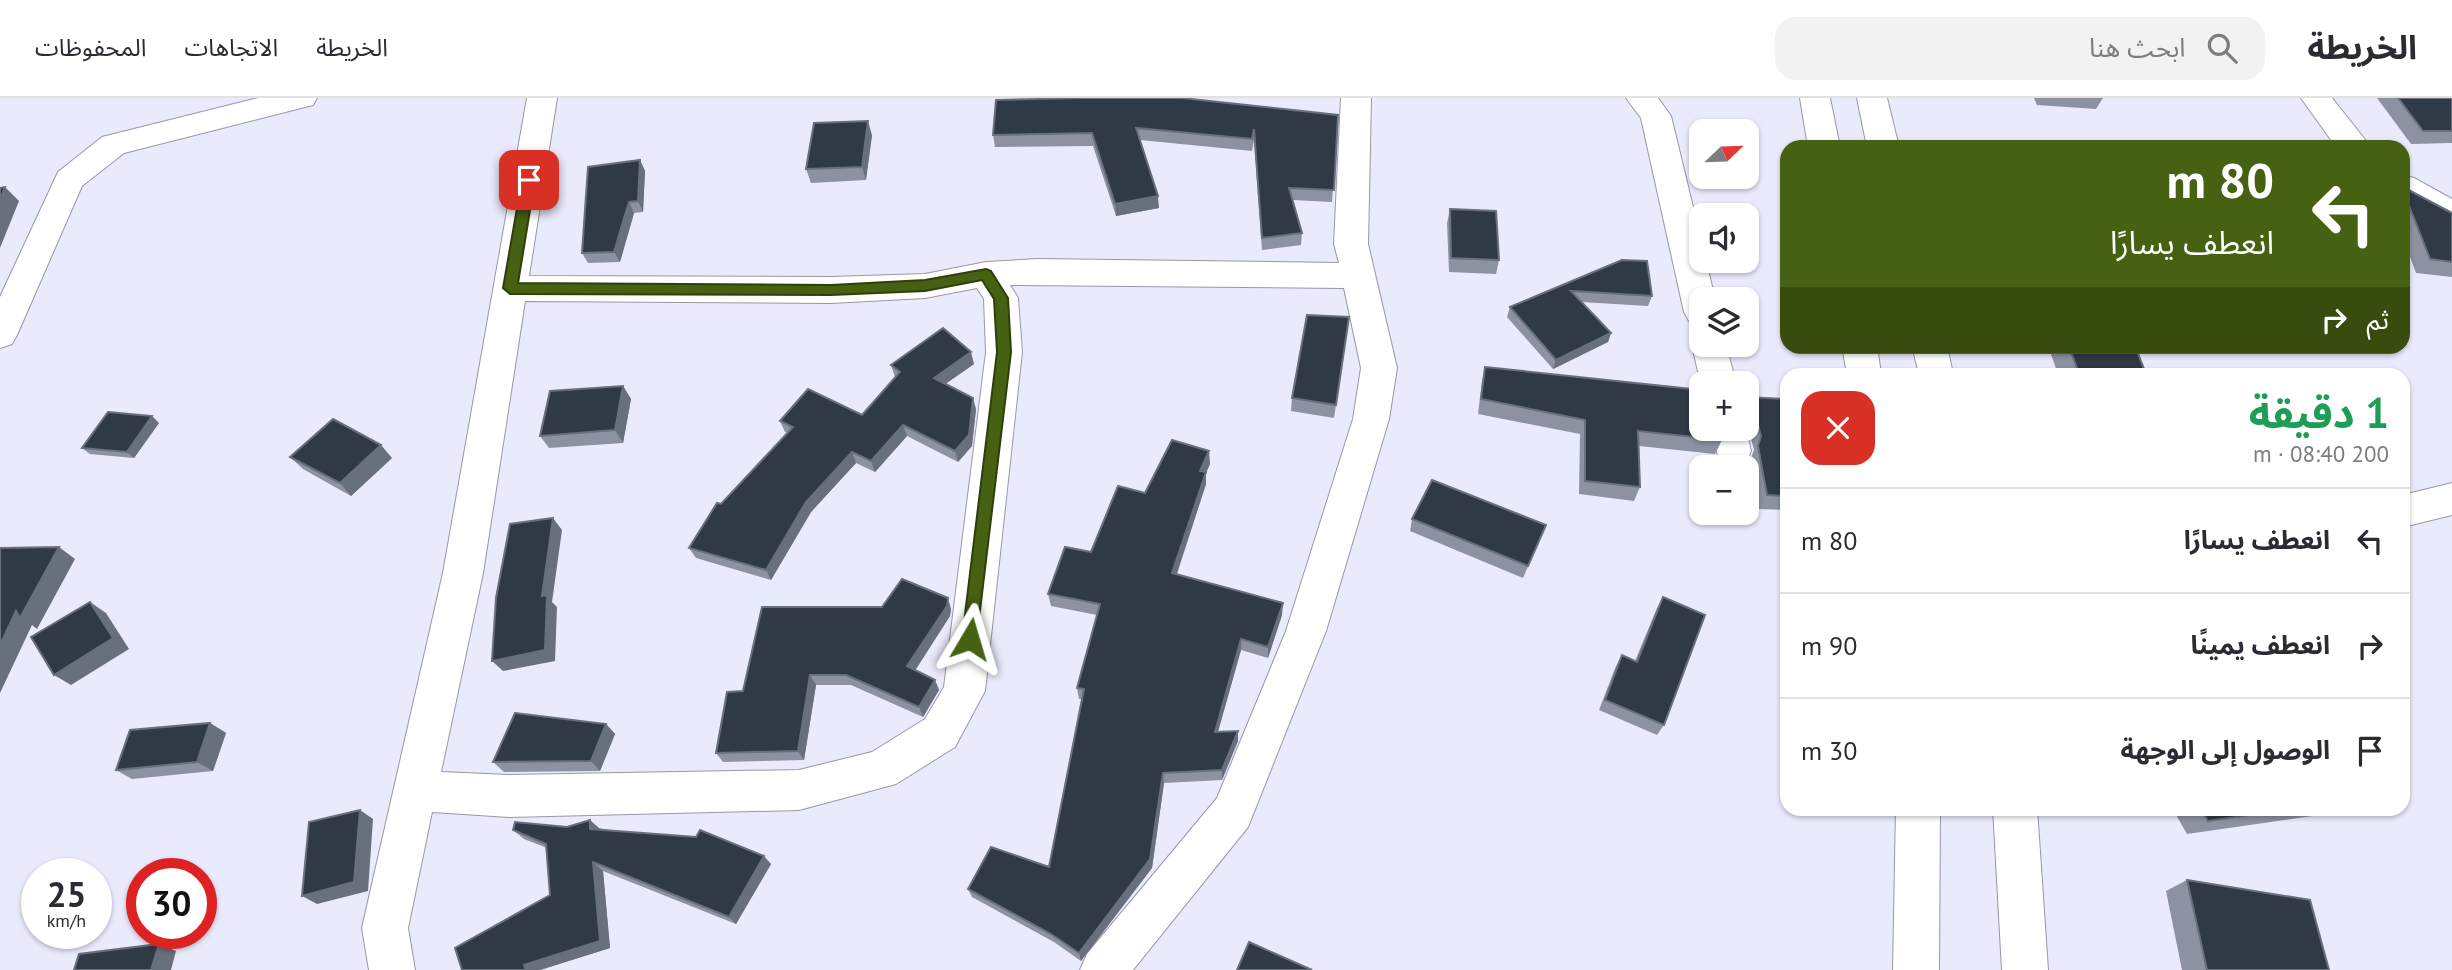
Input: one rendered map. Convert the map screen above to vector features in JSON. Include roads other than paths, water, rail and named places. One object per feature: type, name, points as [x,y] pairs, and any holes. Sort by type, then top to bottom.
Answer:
[{"type":"main road","points":[[1,328],[69,180],[113,145],[302,98]]},
{"type":"main road","points":[[392,970],[386,928],[463,573],[542,98]]},
{"type":"main road","points":[[1103,970],[1233,812],[1306,631],[1371,419],[1379,368],[1352,244],[1356,98]]},
{"type":"main road","points":[[1640,98],[1656,116],[1695,287]]},
{"type":"main road","points":[[1815,98],[1823,140]]},
{"type":"main road","points":[[1872,98],[1881,140]]},
{"type":"main road","points":[[2316,98],[2347,140]]},
{"type":"main road","points":[[2410,190],[2452,214]]},
{"type":"main road","points":[[510,288],[831,290],[925,286],[986,274],[1038,271],[1357,276]]},
{"type":"main road","points":[[415,792],[509,796],[799,790],[881,770],[940,733],[964,691],[1004,352],[1001,298],[986,274]]},
{"type":"main road","points":[[2410,509],[2452,499]]},
{"type":"main road","points":[[1916,970],[1918,816]]},
{"type":"main road","points":[[2015,816],[2025,970]]}]
